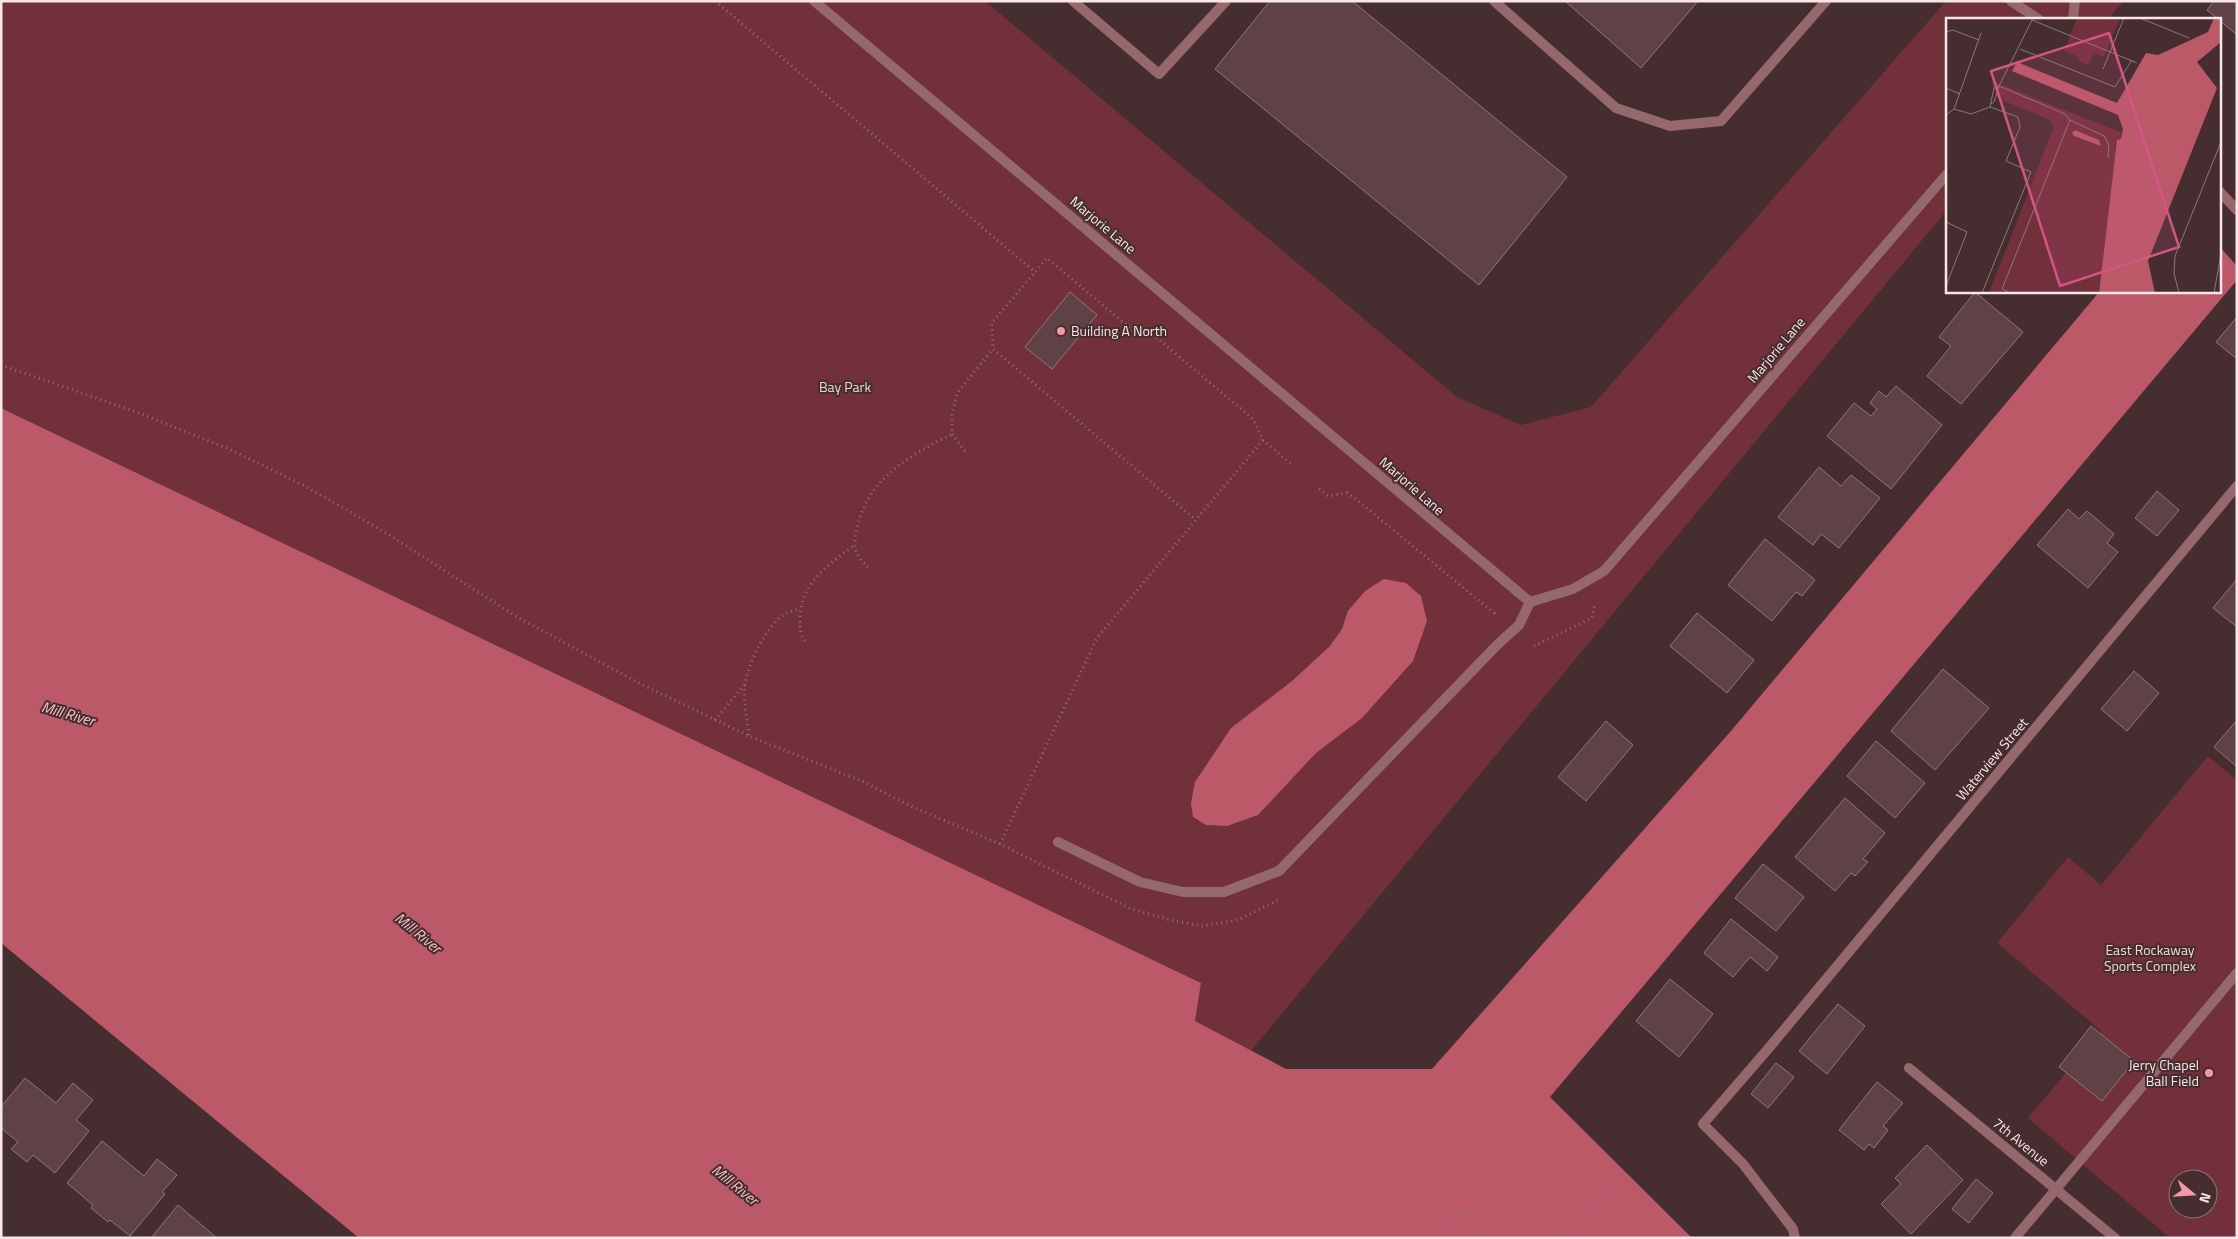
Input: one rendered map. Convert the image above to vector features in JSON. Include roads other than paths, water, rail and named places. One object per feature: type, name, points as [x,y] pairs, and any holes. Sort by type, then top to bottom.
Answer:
[{"type":"street","name":"Marjorie Lane","points":[[814,1],[1530,602],[1573,589],[1604,571],[1946,175]]},
{"type":"street","points":[[1072,1],[1159,74],[1226,1]]},
{"type":"street","points":[[1494,1],[1616,108],[1670,126],[1721,121],[1826,1]]},
{"type":"street","points":[[2011,1],[2036,18]]},
{"type":"street","points":[[2074,18],[2075,1]]},
{"type":"street","points":[[2220,193],[2237,210]]},
{"type":"street","name":"Waterview Street","points":[[1795,1238],[1793,1229],[1743,1164],[1704,1124],[2237,486]]},
{"type":"street","points":[[1058,842],[1140,882],[1183,892],[1224,892],[1279,871],[1492,650],[1519,625],[1530,602]]},
{"type":"street","points":[[2016,1238],[2237,973]]},
{"type":"street","name":"7th Avenue","points":[[1909,1068],[2115,1238]]},
{"type":"water","name":"Mill River","points":[[2220,247],[2237,266],[2237,280],[1550,1097],[1692,1238],[359,1238],[1,943],[1,408],[1201,983],[1195,1021],[1286,1069],[1432,1069],[1731,731],[2099,292],[2220,292]]},
{"type":"water","points":[[1384,579],[1406,583],[1421,596],[1427,621],[1413,661],[1362,718],[1316,753],[1258,815],[1227,826],[1206,825],[1193,817],[1191,803],[1195,782],[1231,728],[1292,681],[1330,646],[1342,629],[1348,611],[1365,591]]},
{"type":"place","name":"Building A North","points":[[1061,331]]},
{"type":"place","name":"Jerry Chapel Ball Field","points":[[2209,1073]]},
{"type":"park label","name":"Bay Park","points":[[845,387]]},
{"type":"park label","name":"East Rockaway Sports Complex","points":[[2150,958]]}]
